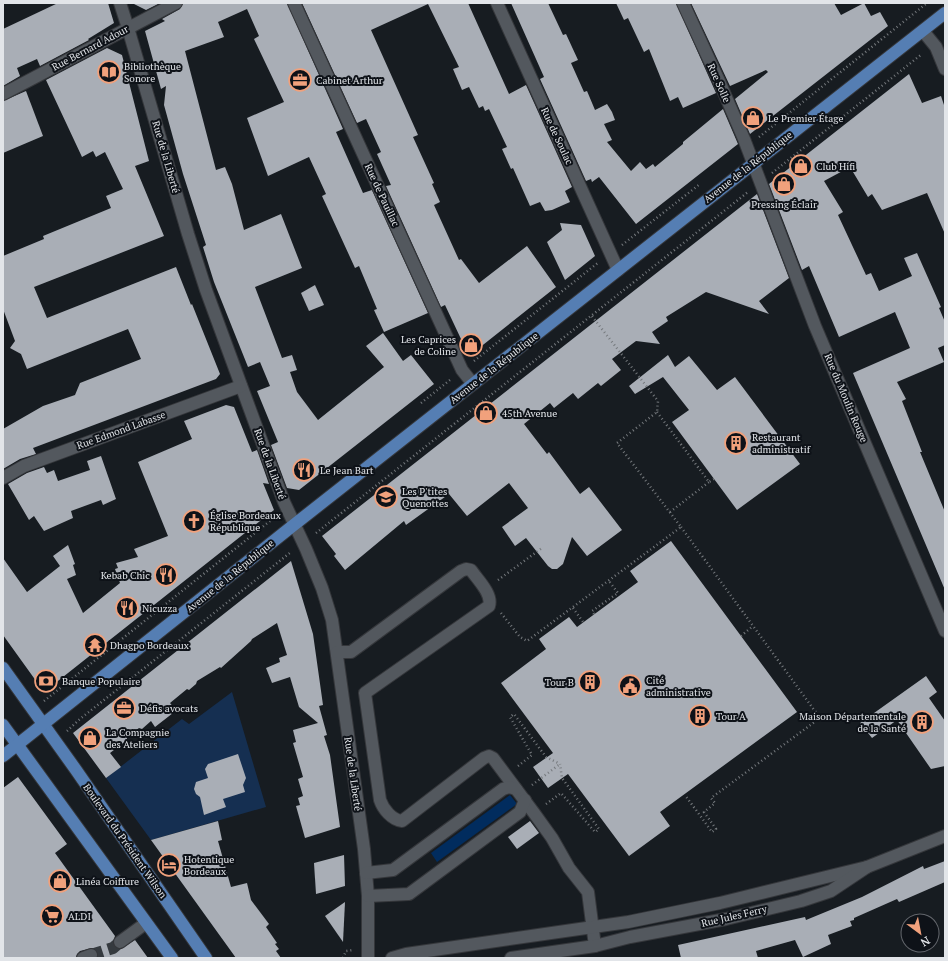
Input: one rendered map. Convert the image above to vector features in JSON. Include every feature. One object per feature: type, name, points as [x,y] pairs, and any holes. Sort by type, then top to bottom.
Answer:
[{"type":"main road","name":"Avenue de la République","points":[[44,724],[294,524],[945,13]]},
{"type":"main road","name":"Boulevard du Président Wilson","points":[[3,668],[44,724],[206,958]]},
{"type":"main road","points":[[3,756],[44,724]]},
{"type":"main road","points":[[3,725],[172,958]]},
{"type":"street","name":"Rue de la Liberté","points":[[120,3],[206,290],[284,502],[322,588],[332,620],[366,873],[368,896],[368,958]]},
{"type":"street","name":"Rue Bernard Adour","points":[[3,94],[176,3]]},
{"type":"street","name":"Rue de Pauillac","points":[[294,3],[462,370],[473,384]]},
{"type":"street","name":"Rue de Soulac","points":[[496,3],[618,270]]},
{"type":"street","name":"Rue Solle","points":[[683,3],[719,81],[753,163]]},
{"type":"street","points":[[923,31],[938,52],[945,70]]},
{"type":"street","name":"Rue du Moulin Rouge","points":[[753,163],[815,326],[945,631]]},
{"type":"street","name":"Rue Edmond Labasse","points":[[3,478],[24,466],[241,386]]},
{"type":"street","points":[[337,652],[351,652],[461,571],[466,569],[471,570],[487,593],[490,602],[489,606],[364,693],[381,804],[393,818],[397,821],[402,821],[484,758],[489,756],[493,758],[552,838],[569,868],[588,892],[595,946]]},
{"type":"street","points":[[366,873],[393,870],[503,789],[509,787],[516,788]]},
{"type":"street","points":[[368,896],[409,894],[520,812],[525,800]]},
{"type":"street","name":"Rue Jules Ferry","points":[[511,958],[595,946],[726,919],[802,901],[830,892],[868,867],[945,836]]},
{"type":"street","points":[[392,958],[406,954],[628,922],[720,903],[868,867]]},
{"type":"street","points":[[120,942],[146,923]]},
{"type":"path","points":[[44,724],[65,732],[934,45]]},
{"type":"path","points":[[591,315],[658,401],[657,412],[709,482]]},
{"type":"path","points":[[657,412],[617,443],[670,512],[820,718],[711,798],[715,803],[704,812],[716,829],[712,832],[685,795]]},
{"type":"path","points":[[670,512],[714,479]]},
{"type":"path","points":[[542,548],[487,593],[520,637],[527,641],[681,527]]},
{"type":"path","points":[[594,614],[592,611],[618,593],[609,581]]},
{"type":"path","points":[[573,608],[583,622]]},
{"type":"path","points":[[741,636],[753,626]]},
{"type":"path","points":[[546,757],[560,764]]},
{"type":"path","points":[[560,764],[562,778]]},
{"type":"path","points":[[541,778],[560,764]]},
{"type":"shaded area","points":[[232,692],[266,807],[151,840],[106,778],[182,719],[189,724]]},
{"type":"shaded area","points":[[510,795],[517,804],[437,862],[431,853]]},
{"type":"building","points":[[58,3],[108,3],[114,23],[88,39],[89,40],[40,66],[37,59],[17,68],[20,76],[3,86],[3,29]]},
{"type":"building","points":[[132,3],[160,3],[146,10]]},
{"type":"building","points":[[183,3],[287,3],[343,129],[336,132],[363,193],[372,190],[428,313],[384,332],[374,310],[377,309],[359,266],[355,268],[322,196],[326,194],[309,157],[268,176],[247,118],[284,102],[254,39],[259,36],[247,9],[218,22],[224,37],[185,51],[216,170],[225,167],[232,184],[244,230],[281,214],[302,268],[255,287],[282,358],[292,355],[297,370],[290,372],[297,392],[318,420],[384,367],[366,346],[383,333],[403,361],[411,355],[434,384],[299,490],[287,488],[271,445],[278,442],[257,391],[270,386],[260,362],[248,367],[214,282],[203,247],[206,245],[183,174],[164,105],[166,86],[161,89],[145,31],[165,21],[162,19],[180,9]]},
{"type":"building","points":[[302,3],[468,3],[509,94],[526,85],[572,187],[565,191],[570,202],[552,210],[545,211],[540,202],[530,206],[513,168],[511,169],[502,149],[507,147],[489,109],[485,111],[483,106],[479,108],[469,87],[462,90],[453,69],[459,67],[428,4],[371,30],[418,135],[413,137],[434,183],[432,184],[440,202],[434,205],[459,260],[461,259],[479,283],[527,246],[556,287],[469,356],[445,305],[441,307],[386,186],[391,185],[377,154],[381,152],[366,119],[357,123]]},
{"type":"building","points":[[511,3],[548,3],[563,35],[566,34],[578,60],[571,63],[584,92],[587,91],[595,110],[607,104],[612,112],[615,120],[604,124],[612,140],[607,142],[631,171],[640,162],[646,169],[653,164],[655,167],[723,109],[738,144],[636,224],[599,177],[592,182],[591,179],[586,181],[540,79],[544,77]]},
{"type":"building","points":[[616,3],[676,3],[716,93],[683,108],[678,97],[670,101],[649,49],[644,52],[628,18],[624,20]]},
{"type":"building","points":[[691,3],[834,3],[841,15],[864,3],[871,16],[880,12],[888,26],[750,134],[735,99],[768,72],[766,70],[730,86]]},
{"type":"building","points":[[107,48],[122,55],[149,161],[135,166],[164,236],[34,287],[47,318],[176,267],[220,374],[216,379],[33,448],[36,454],[20,459],[3,469],[3,429],[43,406],[75,395],[80,383],[141,359],[128,329],[27,369],[21,354],[10,348],[15,341],[3,309],[3,256],[44,239],[43,236],[111,208],[106,196],[123,189],[105,152],[96,157],[93,151],[82,157],[46,80]]},
{"type":"building","points":[[909,74],[922,103],[941,96],[945,108],[945,234],[927,193],[882,210],[872,194],[868,197],[850,167],[824,181],[843,212],[838,215],[866,275],[871,273],[879,291],[912,276],[904,258],[917,253],[941,307],[939,308],[945,322],[945,345],[938,348],[944,362],[897,382],[906,399],[902,401],[922,452],[920,452],[945,512],[945,590],[853,373],[910,348],[895,312],[839,337],[809,266],[802,270],[769,184]]},
{"type":"building","points":[[26,91],[43,136],[3,153],[3,101]]},
{"type":"building","points":[[757,194],[789,278],[759,301],[769,314],[706,292],[666,317],[668,321],[652,332],[660,344],[636,341],[612,359],[621,370],[601,386],[598,383],[578,399],[573,393],[554,408],[550,403],[524,424],[547,454],[549,452],[580,494],[589,487],[622,530],[587,556],[572,537],[563,564],[557,569],[552,569],[526,538],[515,546],[502,527],[528,508],[509,483],[467,516],[449,494],[406,525],[404,521],[345,570],[334,556],[336,554],[322,536]]},
{"type":"building","points":[[560,223],[581,225],[595,256],[565,280],[547,242],[562,230]]},
{"type":"building","points":[[315,285],[324,305],[309,311],[301,293]]},
{"type":"building","name":"Restaurant administratif","points":[[668,355],[675,367],[689,356],[717,390],[735,377],[800,464],[737,510],[672,422],[689,410],[663,377],[635,394],[629,386]]},
{"type":"building","points":[[226,405],[234,407],[252,452],[257,450],[269,484],[263,483],[274,510],[44,692],[3,635],[3,558],[27,592],[60,566],[53,556],[68,545],[75,564],[73,565],[76,575],[67,579],[83,613],[120,583],[115,569],[118,568],[116,563],[138,557],[134,549],[168,536],[138,462],[192,439],[184,421]]},
{"type":"building","points":[[101,456],[116,499],[103,505],[101,500],[71,511],[73,518],[44,531],[34,516],[29,520],[8,484],[27,473],[44,467],[47,473],[54,470],[58,481],[90,470],[87,461]]},
{"type":"building","points":[[671,541],[797,712],[660,812],[670,826],[629,856],[568,774],[548,788],[533,767],[553,753],[501,683],[546,649],[539,639],[569,617],[577,627],[638,582],[630,571]]},
{"type":"building","points":[[291,561],[313,634],[323,705],[319,706],[327,735],[324,736],[330,755],[340,827],[305,838],[296,806],[300,805],[298,798],[303,796],[298,779],[303,777],[293,743],[296,742],[293,730],[318,723],[299,707],[290,677],[272,683],[266,668],[280,662],[279,658],[287,655],[277,623],[252,639],[221,668],[220,667],[197,681],[196,684],[189,690],[187,689],[170,703],[174,708],[172,710],[173,713],[155,727],[151,721],[142,729],[139,728],[127,737],[127,740],[110,753],[121,767],[106,778],[73,733]]},
{"type":"building","name":"Maison Départementale de la Santé","points":[[926,676],[937,692],[929,698],[945,721],[945,766],[931,769],[897,720],[872,738],[860,723]]},
{"type":"building","points":[[238,754],[246,778],[243,785],[245,792],[223,799],[226,807],[204,815],[200,797],[196,794],[194,789],[196,782],[208,778],[205,769],[208,764]]},
{"type":"building","name":"ALDI","points":[[18,777],[67,844],[55,853],[115,936],[113,942],[114,947],[121,949],[135,940],[148,958],[98,958],[98,952],[92,948],[80,951],[76,958],[3,958],[3,788]]},
{"type":"building","points":[[218,821],[222,840],[218,841],[231,887],[247,883],[251,900],[269,924],[266,927],[277,943],[275,944],[279,949],[276,951],[281,958],[236,958],[151,840]]},
{"type":"building","points":[[530,821],[539,833],[517,849],[508,837]]},
{"type":"building","points":[[344,855],[345,886],[316,894],[314,863]]},
{"type":"building","points":[[945,861],[945,882],[899,902],[897,899],[854,918],[854,920],[850,921],[852,926],[828,935],[831,944],[803,957],[795,940],[756,951],[758,958],[681,958],[678,945],[805,917],[806,920],[862,897],[923,866],[924,869]]},
{"type":"building","points":[[345,902],[343,942],[325,916]]},
{"type":"tunnel","points":[[91,955],[113,948],[120,942]]},
{"type":"place","name":"Bibliothèque Sonore","points":[[109,72]]},
{"type":"place","name":"Cabinet Arthur","points":[[300,80]]},
{"type":"place","name":"Le Premier Étage","points":[[753,118]]},
{"type":"place","name":"Club Hifi","points":[[801,166]]},
{"type":"place","name":"Pressing Éclair","points":[[784,184]]},
{"type":"place","name":"Les Caprices de Coline","points":[[471,345]]},
{"type":"place","name":"45th Avenue","points":[[486,413]]},
{"type":"place","name":"Restaurant administratif","points":[[736,443]]},
{"type":"place","name":"Le Jean Bart","points":[[304,470]]},
{"type":"place","name":"Les P'tites Quenottes","points":[[386,497]]},
{"type":"place","name":"Église Bordeaux République","points":[[194,521]]},
{"type":"place","name":"Kebab Chic","points":[[166,575]]},
{"type":"place","name":"Nicuzza","points":[[127,608]]},
{"type":"place","name":"Dhagpo Bordeaux","points":[[95,645]]},
{"type":"place","name":"Banque Populaire","points":[[46,681]]},
{"type":"place","name":"Tour B","points":[[590,682]]},
{"type":"place","name":"Cité administrative","points":[[630,686]]},
{"type":"place","name":"Défis avocats","points":[[124,708]]},
{"type":"place","name":"Tour A","points":[[700,716]]},
{"type":"place","name":"Maison Départementale de la Santé","points":[[922,722]]},
{"type":"place","name":"La Compagnie des Ateliers","points":[[90,738]]},
{"type":"place","name":"Hotentique Bordeaux","points":[[169,865]]},
{"type":"place","name":"Linéa Coiffure","points":[[60,881]]},
{"type":"place","name":"ALDI","points":[[52,916]]}]
